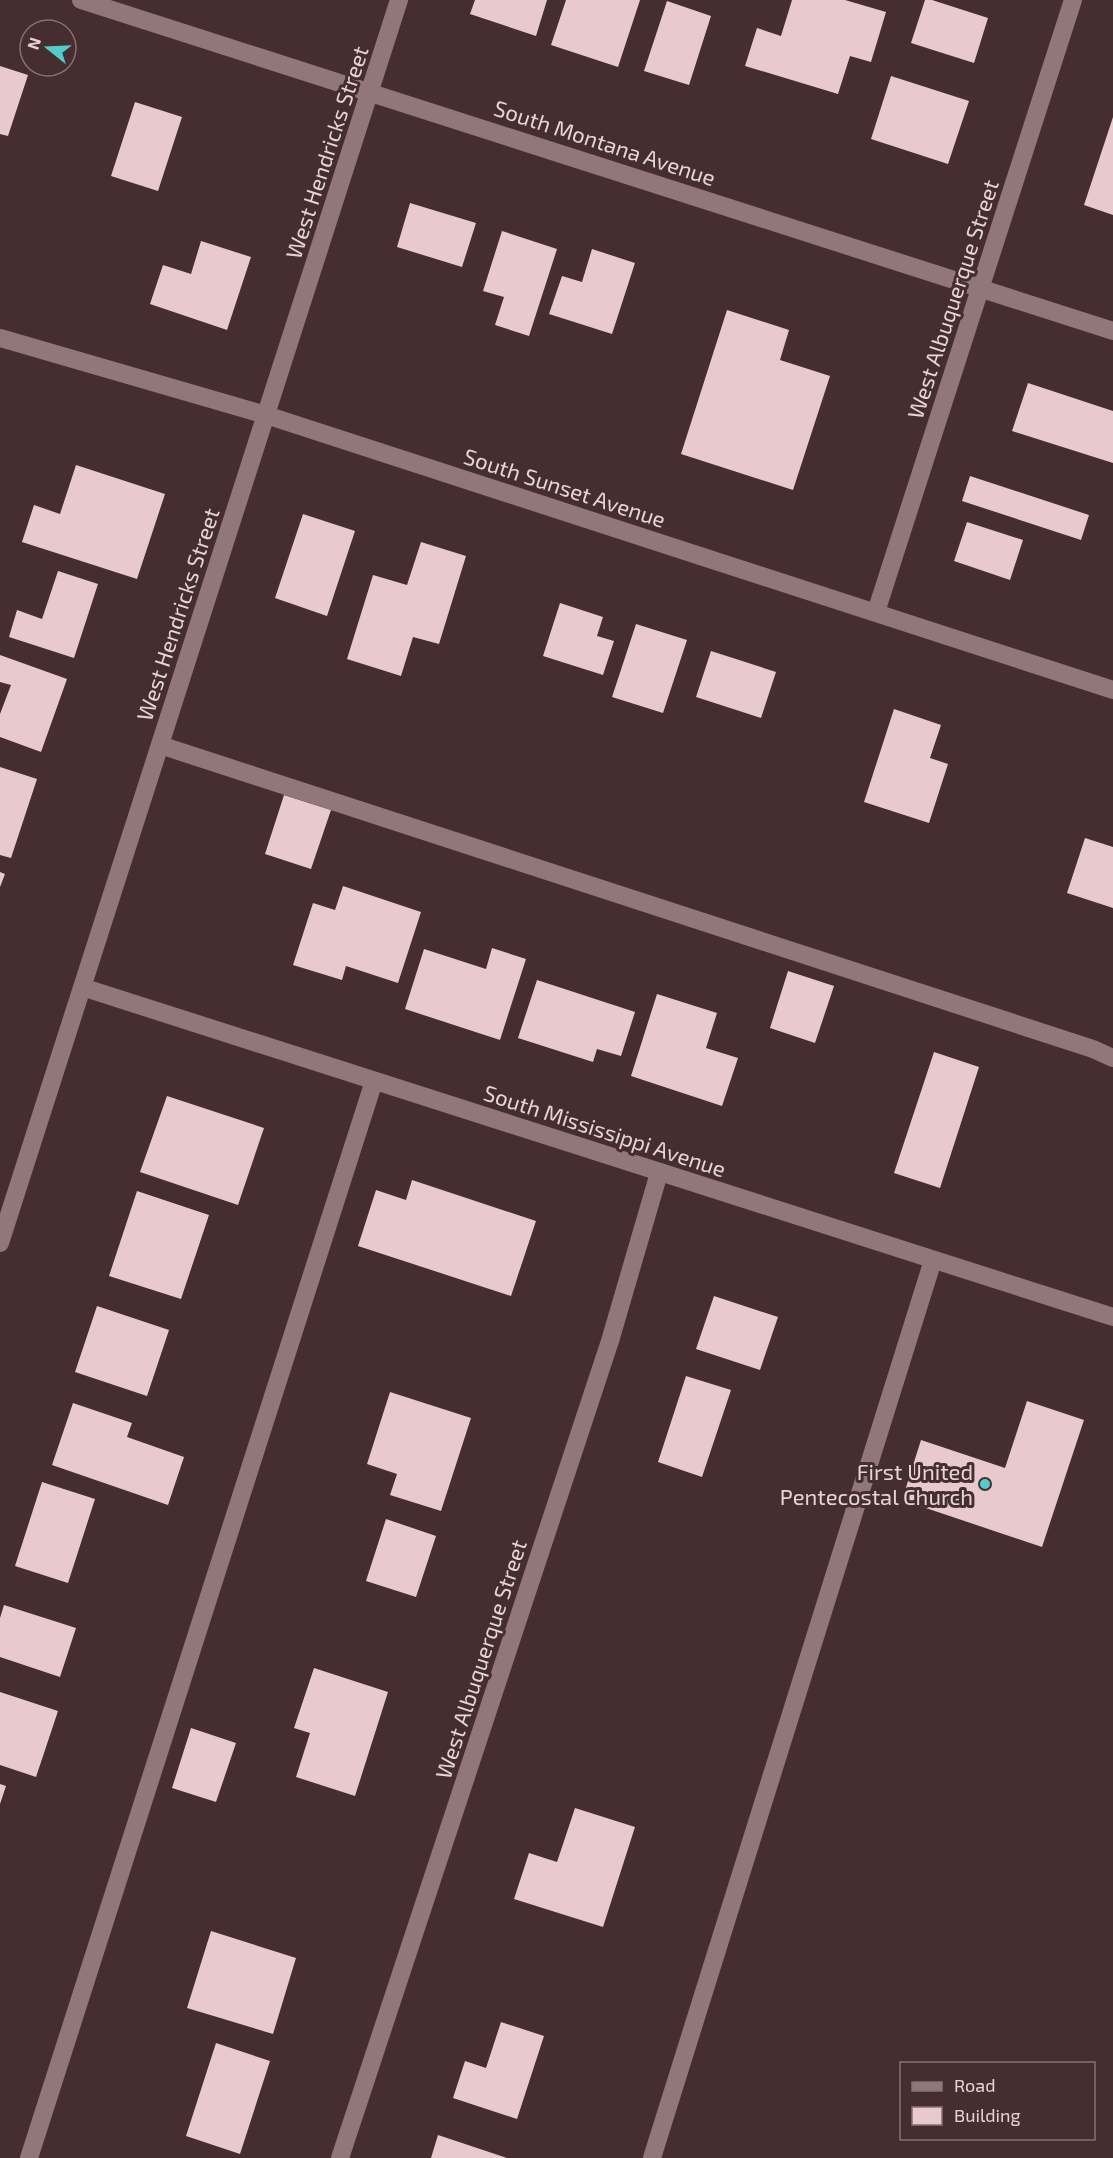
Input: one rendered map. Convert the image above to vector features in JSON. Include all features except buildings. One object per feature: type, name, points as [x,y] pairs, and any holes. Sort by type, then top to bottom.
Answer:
[{"type":"street","name":"South Montana Avenue","points":[[81,0],[1113,331]]},
{"type":"street","name":"West Hendricks Street","points":[[0,1243],[399,0]]},
{"type":"street","name":"West Albuquerque Street","points":[[876,612],[1073,0]]},
{"type":"street","name":"South Sunset Avenue","points":[[0,338],[266,415],[1113,690]]},
{"type":"street","points":[[160,745],[1082,1045],[1113,1058]]},
{"type":"street","name":"South Mississippi Avenue","points":[[82,987],[1113,1317]]},
{"type":"street","points":[[29,2158],[374,1081]]},
{"type":"street","name":"West Albuquerque Street","points":[[340,2158],[610,1341],[659,1173]]},
{"type":"street","points":[[652,2158],[933,1260]]},
{"type":"place","name":"First United Pentecostal Church","points":[[985,1484]]}]
